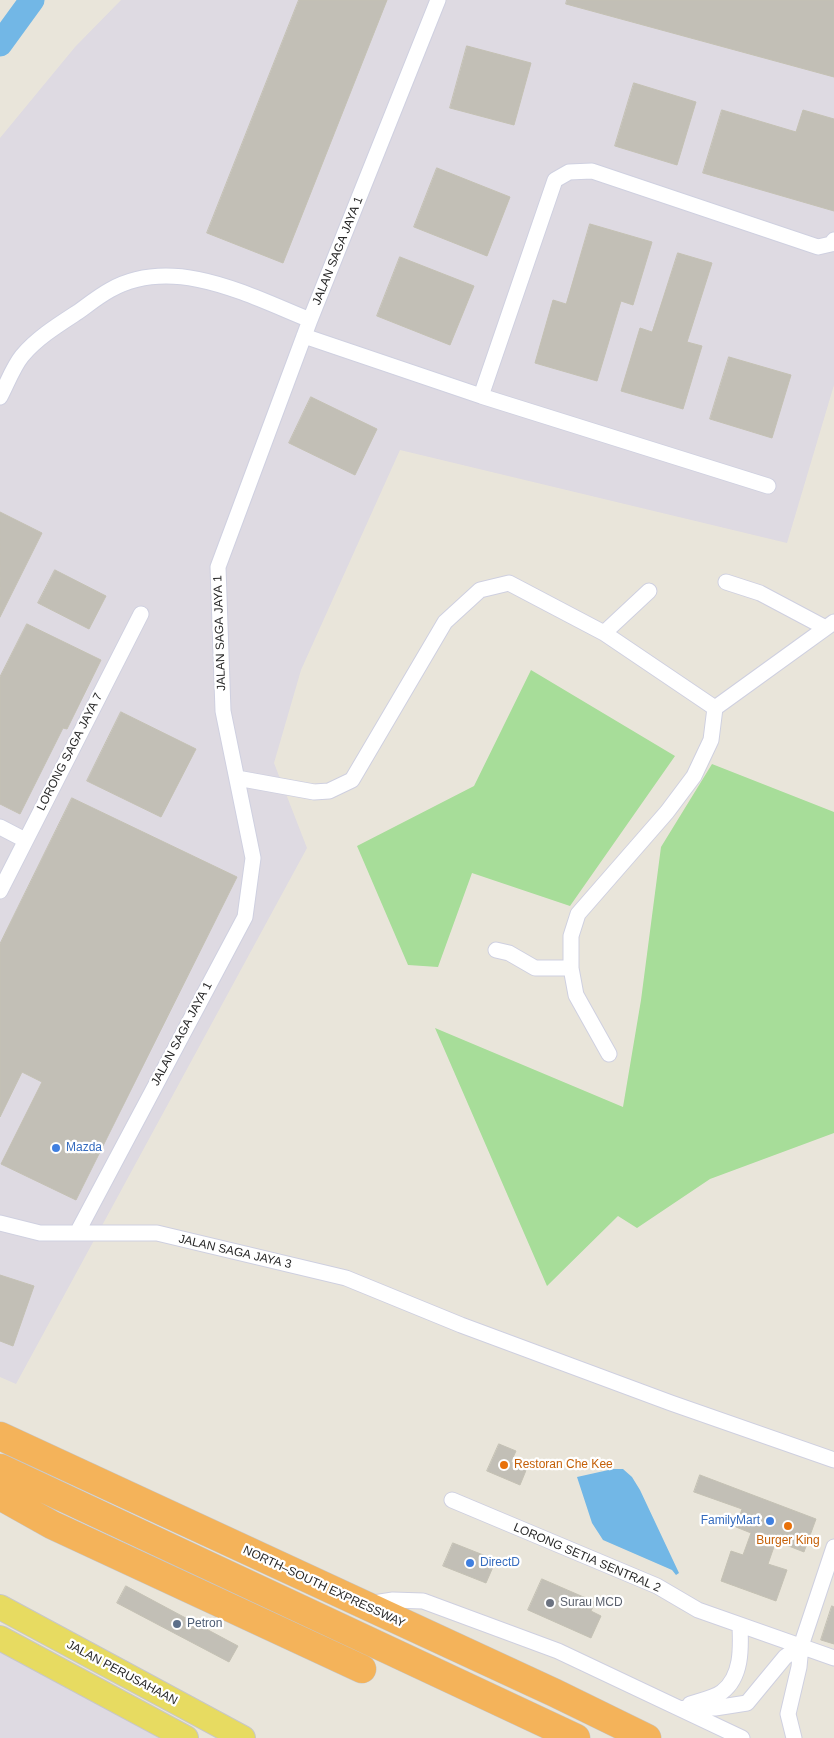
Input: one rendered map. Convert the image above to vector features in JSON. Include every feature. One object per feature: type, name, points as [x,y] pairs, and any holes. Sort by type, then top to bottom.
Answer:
[{"type":"highway","name":"NORTH–SOUTH EXPRESSWAY","points":[[0,1436],[364,1604],[647,1738]]},
{"type":"highway","points":[[0,1468],[576,1738]]},
{"type":"highway","points":[[0,1496],[52,1525],[362,1669]]},
{"type":"main road","name":"JALAN PERUSAHAAN","points":[[0,1607],[243,1738]]},
{"type":"main road","points":[[0,1638],[186,1738]]},
{"type":"street","name":"JALAN SAGA JAYA 1","points":[[77,1233],[244,917],[252,858],[223,711],[218,567],[310,320],[438,0]]},
{"type":"street","points":[[481,396],[555,180],[570,172],[592,171],[818,247],[831,244],[834,240]]},
{"type":"street","points":[[0,397],[20,358],[39,339],[111,290],[131,282],[155,276],[189,278],[226,286],[310,320]]},
{"type":"street","points":[[304,336],[481,396],[768,486]]},
{"type":"street","points":[[609,1054],[576,995],[571,968],[571,936],[578,914],[667,812],[694,776],[710,740],[715,708],[829,624],[760,593],[726,582]]},
{"type":"street","points":[[237,778],[314,792],[329,792],[352,780],[445,622],[480,590],[509,583],[604,633],[715,708]]},
{"type":"street","points":[[604,633],[649,591]]},
{"type":"street","name":"LORONG SAGA JAYA 7","points":[[0,891],[141,614]]},
{"type":"street","points":[[0,827],[25,840]]},
{"type":"street","points":[[496,950],[509,953],[535,968],[571,968]]},
{"type":"street","name":"JALAN SAGA JAYA 3","points":[[0,1223],[40,1233],[157,1233],[336,1276],[461,1325],[671,1403],[834,1460]]},
{"type":"street","name":"LORONG SETIA SENTRAL 2","points":[[452,1500],[657,1586],[698,1610],[834,1658]]},
{"type":"street","points":[[794,1738],[788,1714],[799,1667],[801,1646],[834,1547]]},
{"type":"street","points":[[364,1604],[393,1600],[424,1601],[558,1651],[742,1738]]},
{"type":"street","points":[[681,1708],[722,1692],[734,1675],[741,1655],[740,1626]]},
{"type":"street","points":[[681,1708],[714,1708],[747,1703],[785,1658],[801,1646]]},
{"type":"shaded area","points":[[121,0],[834,0],[834,385],[787,543],[400,450],[301,670],[274,763],[307,848],[16,1384],[0,1377],[0,138],[75,47]]},
{"type":"shaded area","points":[[0,1650],[159,1738],[0,1738]]},
{"type":"green space","points":[[531,670],[675,756],[570,906],[472,873],[438,967],[408,965],[357,846],[474,786]]},
{"type":"green space","points":[[712,764],[834,812],[834,1133],[710,1179],[637,1228],[618,1216],[547,1286],[435,1028],[623,1107],[641,1000],[661,847]]},
{"type":"water","points":[[613,1469],[623,1469],[632,1477],[640,1490],[679,1573],[676,1575],[672,1570],[603,1540],[592,1523],[577,1477]]},
{"type":"building","points":[[299,0],[387,0],[283,263],[207,233]]},
{"type":"building","points":[[567,0],[834,0],[834,77],[566,4]]},
{"type":"building","points":[[467,46],[531,63],[514,125],[450,108]]},
{"type":"building","points":[[634,83],[696,102],[677,165],[615,146]]},
{"type":"building","points":[[722,110],[796,132],[803,110],[834,119],[834,211],[703,173]]},
{"type":"building","points":[[437,168],[510,197],[487,256],[414,227]]},
{"type":"building","points":[[590,224],[652,242],[633,305],[621,301],[597,381],[535,363],[553,300],[566,304]]},
{"type":"building","points":[[678,253],[712,263],[687,342],[702,346],[683,409],[621,391],[640,328],[652,332]]},
{"type":"building","points":[[400,257],[474,286],[450,345],[377,316]]},
{"type":"building","points":[[729,357],[791,375],[772,438],[710,419]]},
{"type":"building","points":[[311,397],[377,429],[355,475],[289,443]]},
{"type":"building","points":[[0,512],[42,533],[0,617]]},
{"type":"building","points":[[55,570],[106,596],[89,629],[38,603]]},
{"type":"building","points":[[27,624],[101,660],[67,729],[63,728],[20,814],[0,804],[0,677]]},
{"type":"building","points":[[121,712],[196,749],[161,817],[87,781]]},
{"type":"building","points":[[72,798],[237,877],[76,1200],[1,1164],[42,1082],[22,1072],[0,1117],[0,944]]},
{"type":"building","points":[[0,1275],[34,1286],[13,1346],[0,1341]]},
{"type":"building","name":"Restoran Che Kee","points":[[499,1444],[516,1451],[511,1462],[527,1468],[520,1485],[487,1471]]},
{"type":"building","points":[[700,1475],[816,1519],[804,1552],[776,1541],[768,1564],[787,1570],[776,1601],[721,1581],[731,1551],[743,1555],[751,1533],[736,1527],[742,1509],[694,1492]]},
{"type":"building","name":"DirectD","points":[[453,1543],[496,1560],[486,1583],[443,1566]]},
{"type":"building","points":[[542,1579],[595,1602],[591,1611],[601,1616],[591,1638],[528,1610]]},
{"type":"building","name":"Petron","points":[[126,1586],[238,1646],[229,1662],[117,1603]]},
{"type":"building","points":[[832,1606],[834,1607],[834,1644],[821,1640]]},
{"type":"waterway","points":[[0,44],[32,0]]},
{"type":"place","name":"Mazda","points":[[56,1148]]},
{"type":"place","name":"Restoran Che Kee","points":[[504,1465]]},
{"type":"place","name":"FamilyMart","points":[[770,1521]]},
{"type":"place","name":"Burger King","points":[[788,1526]]},
{"type":"place","name":"DirectD","points":[[470,1563]]},
{"type":"place","name":"Surau MCD","points":[[550,1603]]},
{"type":"place","name":"Petron","points":[[177,1624]]}]
